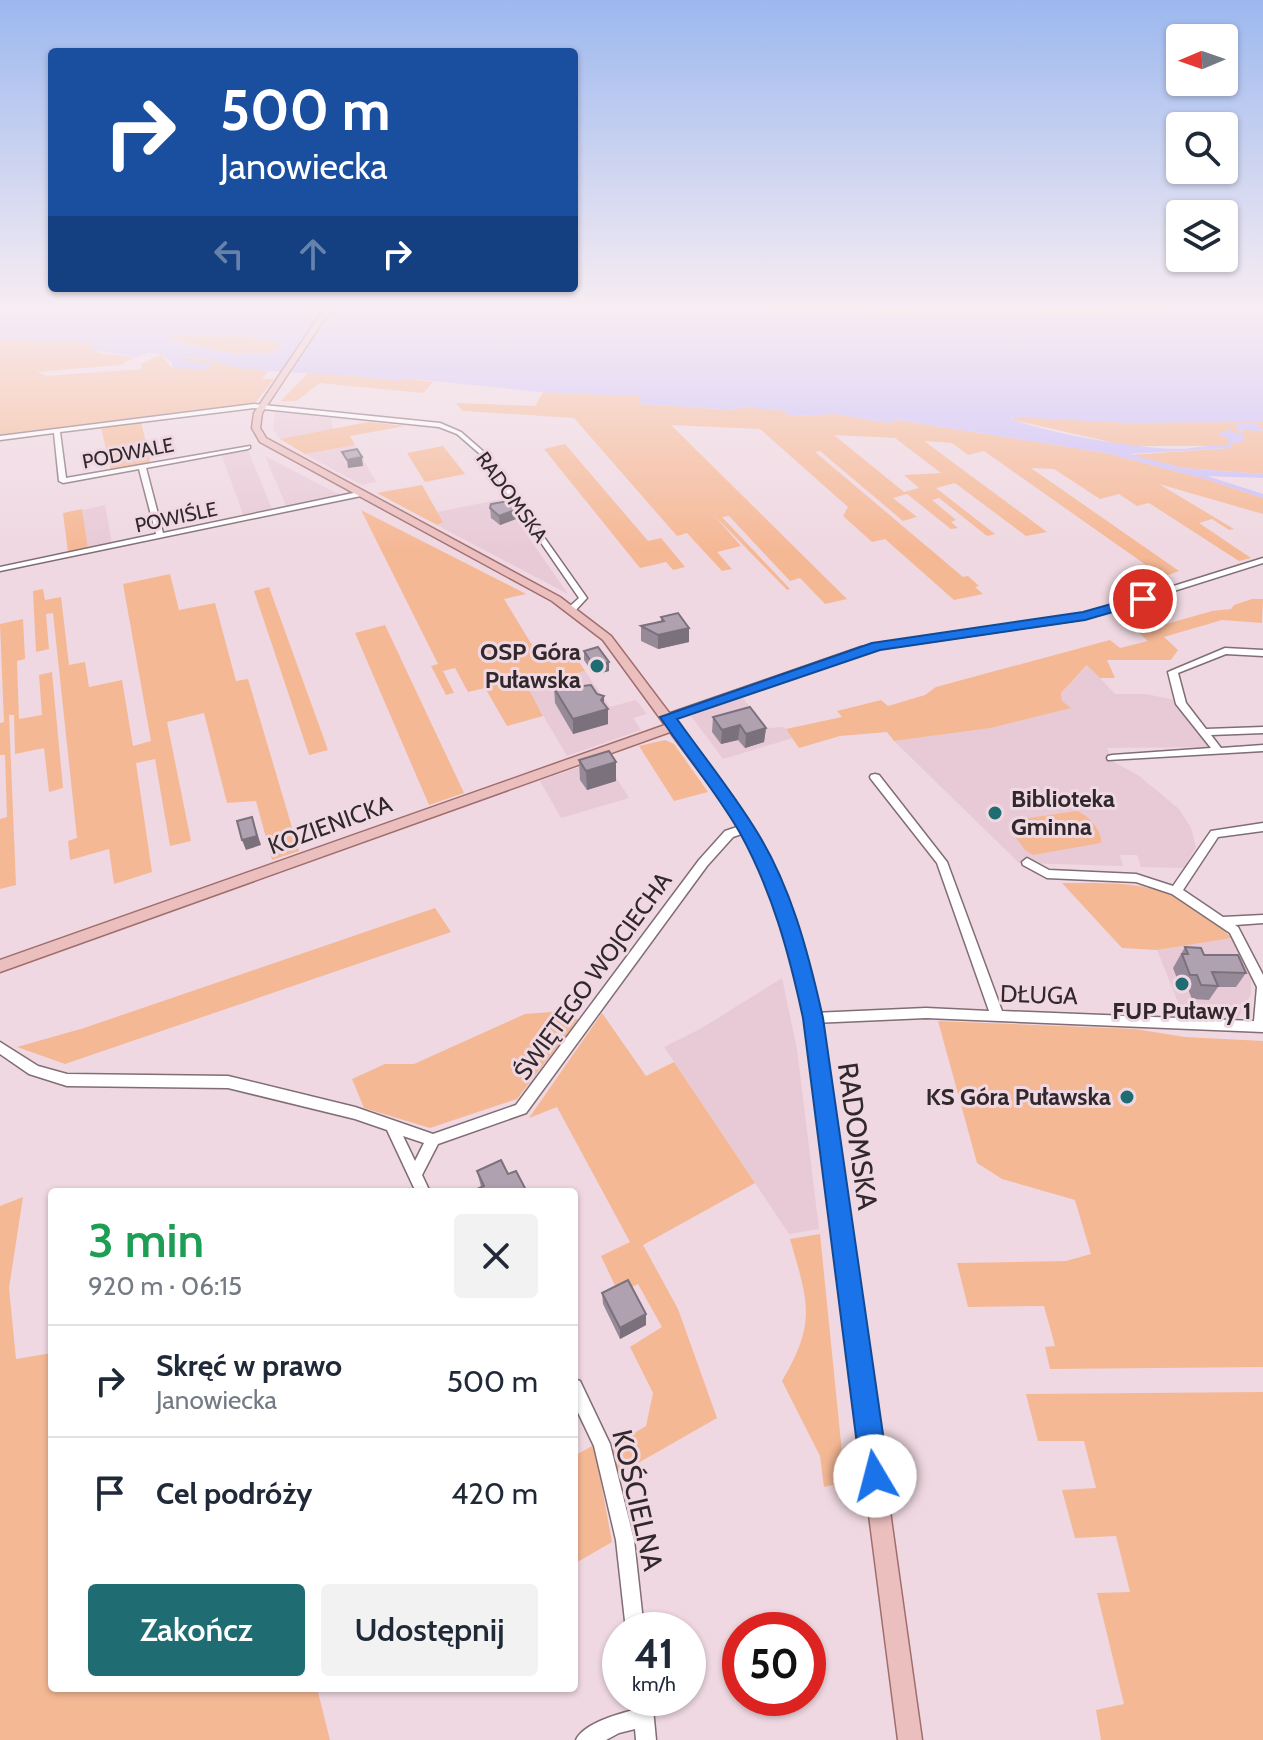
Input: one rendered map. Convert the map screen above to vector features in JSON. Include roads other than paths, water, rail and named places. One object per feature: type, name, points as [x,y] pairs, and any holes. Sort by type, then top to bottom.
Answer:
[{"type":"main road","points":[[262,406],[275,387]]},
{"type":"main road","name":"RADOMSKA","points":[[262,406],[256,423],[263,440],[572,609],[616,647],[746,828],[790,924],[813,1018],[910,1740]]},
{"type":"main road","name":"KOZIENICKA","points":[[0,966],[671,722]]},
{"type":"street","name":"PODWALE","points":[[0,438],[262,406]]},
{"type":"street","name":"RADOMSKA","points":[[262,406],[423,422],[459,433],[482,453],[583,598],[572,609]]},
{"type":"street","name":"PODWALE","points":[[57,432],[63,481],[248,447]]},
{"type":"street","points":[[142,467],[160,536]]},
{"type":"street","name":"POWIŚLE","points":[[0,569],[358,494]]},
{"type":"street","points":[[671,722],[864,649],[903,640],[1085,616],[1263,560]]},
{"type":"street","points":[[1218,750],[1181,704],[1173,672],[1225,651],[1263,653]]},
{"type":"street","points":[[1206,732],[1263,730]]},
{"type":"street","points":[[1112,758],[1263,748]]},
{"type":"street","points":[[875,777],[942,862],[997,1015]]},
{"type":"street","points":[[1176,891],[1215,834],[1263,827]]},
{"type":"street","name":"ŚWIĘTEGO WOJCIECHA","points":[[433,1140],[521,1109],[703,863],[729,834],[746,828]]},
{"type":"street","points":[[1027,862],[1047,874],[1136,878],[1176,891],[1223,921],[1240,937],[1263,986],[1261,1027]]},
{"type":"street","points":[[1223,921],[1263,919]]},
{"type":"street","name":"DŁUGA","points":[[813,1018],[926,1013],[1261,1027]]},
{"type":"street","points":[[0,1047],[34,1070],[67,1080],[228,1082],[391,1125],[433,1140],[415,1175]]},
{"type":"street","points":[[391,1125],[421,1188]]},
{"type":"street","name":"KOŚCIELNA","points":[[578,1395],[602,1444],[625,1540],[633,1612]]},
{"type":"street","points":[[586,1740],[630,1716]]},
{"type":"street","points":[[644,1716],[646,1740]]},
{"type":"place","name":"OSP Góra Puławska","points":[[597,666]]},
{"type":"place","name":"Biblioteka Gminna","points":[[995,813]]},
{"type":"place","name":"FUP Puławy 1","points":[[1182,984]]},
{"type":"place","name":"KS Góra Puławska","points":[[1127,1097]]}]
